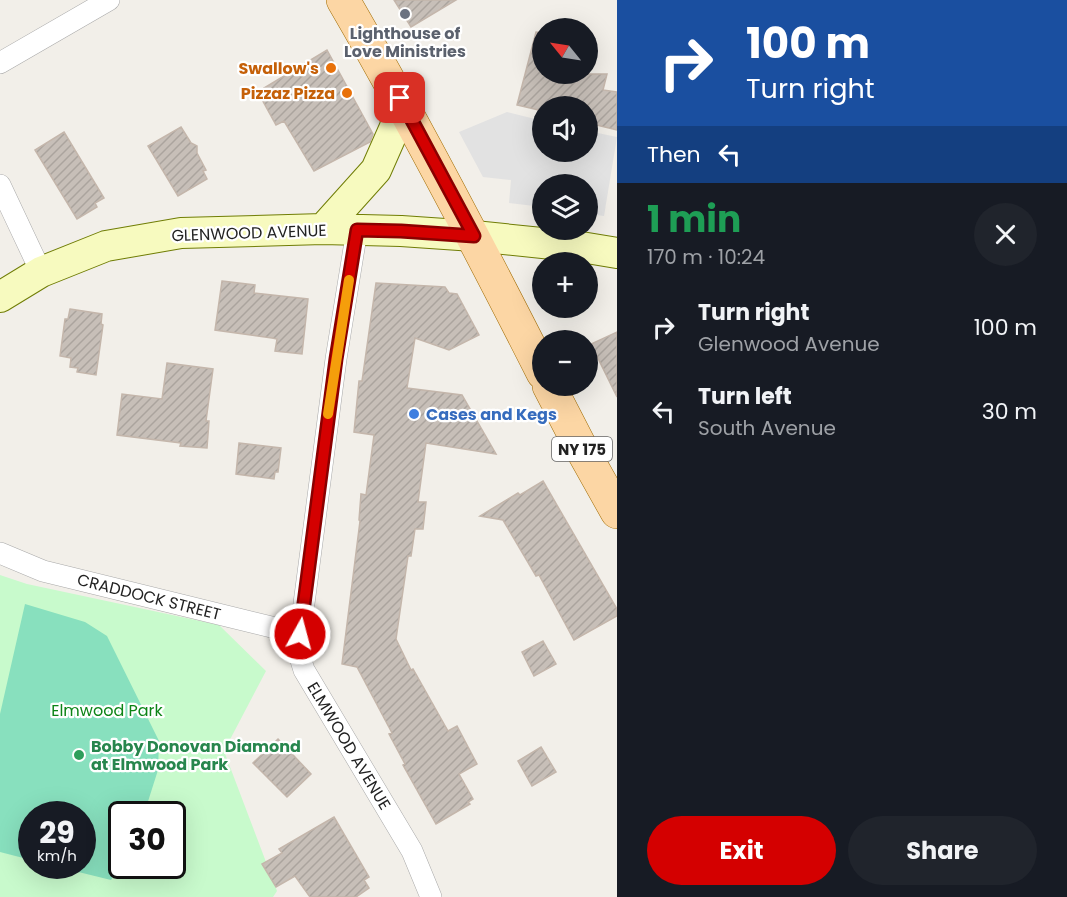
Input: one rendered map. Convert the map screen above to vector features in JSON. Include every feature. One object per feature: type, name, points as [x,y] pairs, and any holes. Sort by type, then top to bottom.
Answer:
[{"type":"main road","points":[[343,0],[400,98],[474,236],[532,351]]},
{"type":"main road","points":[[323,229],[376,170],[395,127],[400,98]]},
{"type":"main road","name":"GLENWOOD AVENUE","points":[[0,297],[42,272],[106,246],[181,233],[323,229],[401,231],[474,236],[617,253]]},
{"type":"main road","name":"NY 175","points":[[554,396],[617,512]]},
{"type":"street","points":[[0,63],[110,0]]},
{"type":"street","points":[[0,185],[42,272]]},
{"type":"street","name":"ELMWOOD AVENUE","points":[[357,230],[336,359],[299,654],[304,670],[412,851],[431,897]]},
{"type":"street","name":"CRADDOCK STREET","points":[[0,554],[43,571],[300,634]]},
{"type":"green space","name":"Elmwood Park","points":[[0,575],[27,584],[219,625],[266,671],[224,751],[277,891],[273,897],[0,897]]},
{"type":"green space","name":"Bobby Donovan Diamond at Elmwood Park","points":[[25,604],[85,622],[107,636],[159,741],[158,770],[148,801],[108,801],[108,879],[111,880],[96,876],[96,801],[18,801],[18,857],[0,852],[0,714]]},
{"type":"shaded area","points":[[507,112],[532,118],[532,162],[598,162],[598,133],[617,137],[604,216],[598,215],[598,174],[532,174],[532,206],[509,203],[511,180],[483,177],[459,132]]},
{"type":"building","points":[[394,0],[456,0],[411,27]]},
{"type":"building","points":[[532,47],[532,84],[598,84],[598,74],[607,74],[603,90],[617,92],[617,130],[598,125],[598,96],[532,96],[532,108],[517,105]]},
{"type":"building","points":[[327,50],[373,134],[370,142],[314,171],[284,121],[276,125],[259,94],[266,91],[264,88]]},
{"type":"building","points":[[181,127],[191,143],[197,146],[197,153],[206,170],[203,171],[207,179],[178,196],[148,146]]},
{"type":"building","points":[[64,132],[104,198],[95,203],[97,207],[77,219],[35,150]]},
{"type":"building","points":[[222,281],[255,285],[254,293],[308,299],[302,354],[275,351],[277,339],[215,330]]},
{"type":"building","points":[[376,283],[445,287],[449,293],[457,294],[479,335],[449,350],[415,338],[407,388],[462,395],[496,454],[426,443],[418,502],[426,502],[423,529],[415,529],[411,556],[408,556],[396,639],[411,670],[413,669],[448,731],[457,726],[477,764],[459,774],[473,799],[468,802],[470,804],[436,824],[403,765],[405,764],[389,734],[392,733],[357,667],[342,664],[360,521],[361,494],[366,495],[374,435],[354,432],[359,381],[362,381]]},
{"type":"building","points":[[70,309],[102,314],[101,324],[103,325],[96,375],[77,372],[78,368],[70,367],[71,358],[60,356],[65,319],[68,319]]},
{"type":"building","points":[[617,332],[617,397],[598,358],[598,341]]},
{"type":"building","points":[[167,363],[213,369],[206,421],[209,421],[207,448],[180,446],[181,443],[117,435],[122,394],[162,399]]},
{"type":"building","points":[[239,443],[281,448],[278,472],[275,472],[274,479],[236,474]]},
{"type":"building","points":[[543,481],[617,609],[617,616],[574,640],[539,575],[536,576],[503,520],[480,516]]},
{"type":"building","points":[[543,641],[556,664],[534,676],[522,652]]},
{"type":"building","points":[[278,739],[311,774],[287,797],[253,763]]},
{"type":"building","points":[[541,747],[556,772],[532,786],[518,761]]},
{"type":"building","points":[[334,817],[369,877],[364,880],[369,888],[356,897],[310,897],[295,876],[276,887],[262,864],[282,853],[279,849]]},
{"type":"slow traffic","points":[[328,414],[349,280]]},
{"type":"place","name":"Lighthouse of Love Ministries","points":[[405,14]]},
{"type":"place","name":"Swallow's","points":[[331,68]]},
{"type":"place","name":"Pizzaz Pizza","points":[[347,93]]},
{"type":"place","name":"Cases and Kegs","points":[[414,414]]},
{"type":"place","name":"Bobby Donovan Diamond at Elmwood Park","points":[[79,755]]},
{"type":"route","points":[[300,634],[336,359],[357,230],[474,236],[400,98]]}]
